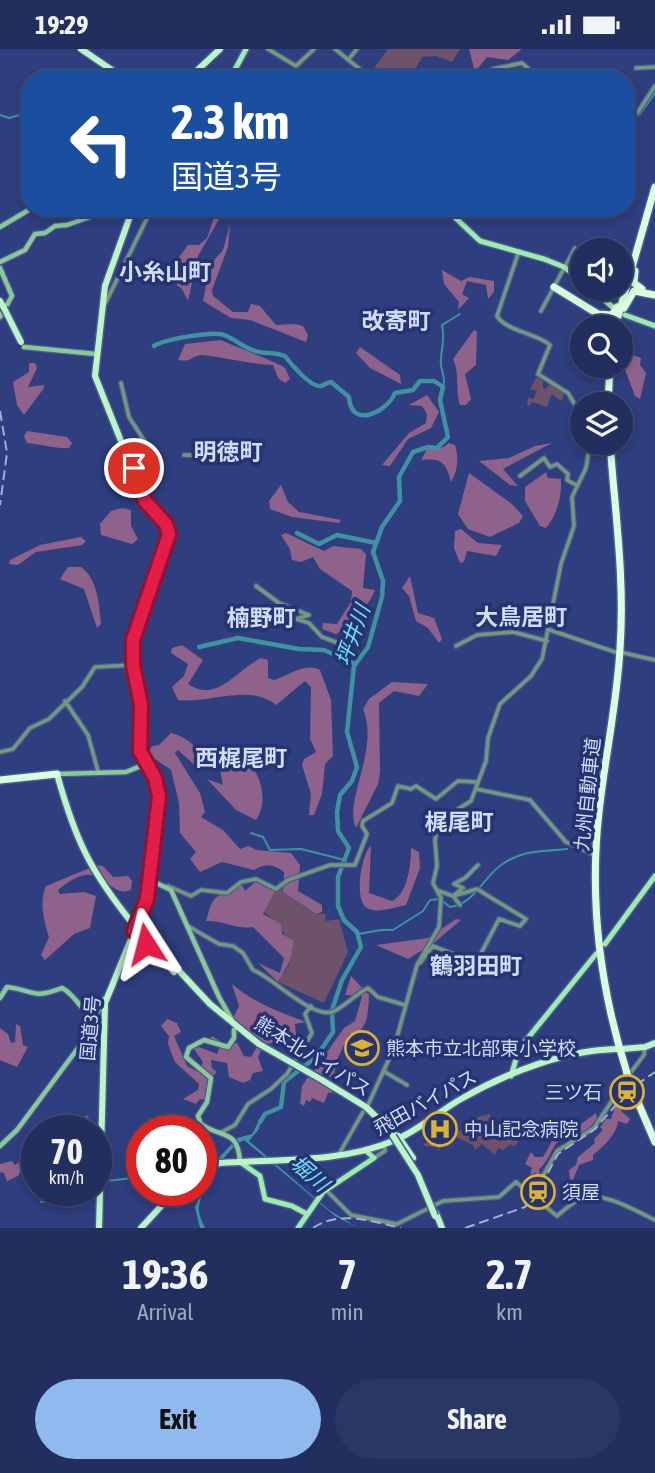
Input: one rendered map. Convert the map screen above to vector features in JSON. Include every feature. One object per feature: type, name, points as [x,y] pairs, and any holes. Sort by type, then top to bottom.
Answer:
[{"type":"highway","points":[[80,49],[112,70]]},
{"type":"highway","points":[[198,70],[220,49]]},
{"type":"highway","points":[[618,315],[655,187]]},
{"type":"highway","points":[[619,315],[655,195]]},
{"type":"highway","name":"国道3号","points":[[99,1228],[100,1014],[146,903],[159,796],[155,778],[140,751],[140,697],[133,665],[135,627],[151,593],[169,531],[145,501],[130,457],[98,388],[96,354],[106,282],[130,217]]},
{"type":"highway","points":[[624,311],[643,237]]},
{"type":"highway","points":[[633,259],[636,250]]},
{"type":"highway","points":[[635,271],[635,286],[655,293]]},
{"type":"highway","points":[[554,287],[576,304],[597,315]]},
{"type":"highway","points":[[554,287],[570,296]]},
{"type":"highway","points":[[622,315],[634,291],[655,293]]},
{"type":"highway","points":[[0,301],[22,345]]},
{"type":"highway","points":[[578,301],[604,316],[613,314],[619,301]]},
{"type":"highway","points":[[617,315],[619,301]]},
{"type":"highway","points":[[605,378],[607,392]]},
{"type":"highway","name":"九州自動車道","points":[[612,455],[622,606],[619,664],[597,827],[596,908],[608,1004],[628,1074],[655,1139]]},
{"type":"highway","points":[[0,780],[57,774],[79,845],[95,877],[136,927]]},
{"type":"highway","points":[[103,888],[136,927]]},
{"type":"highway","points":[[108,894],[136,927]]},
{"type":"highway","name":"熊本北バイパス","points":[[136,927],[221,1014],[259,1044]]},
{"type":"highway","name":"熊本北バイパス","points":[[136,927],[198,995],[246,1036],[345,1094],[394,1137],[420,1174],[441,1228]]},
{"type":"highway","points":[[246,1036],[213,1007],[259,1044]]},
{"type":"highway","name":"飛田バイパス","points":[[217,1164],[339,1154],[370,1156],[394,1137],[411,1132],[462,1099],[511,1076],[556,1060],[645,1047],[655,1043]]},
{"type":"highway","points":[[411,1132],[403,1140],[435,1214]]},
{"type":"highway","points":[[394,1137],[409,1155]]},
{"type":"highway","points":[[141,1228],[161,1206]]},
{"type":"main road","points":[[235,70],[246,49]]},
{"type":"main road","points":[[0,227],[21,215]]},
{"type":"main road","points":[[0,262],[25,250],[35,233],[44,233],[55,226],[90,217]]},
{"type":"main road","points":[[455,217],[480,241],[519,251],[570,271]]},
{"type":"main road","points":[[0,268],[12,296],[0,317]]},
{"type":"main road","points":[[605,301],[615,309]]},
{"type":"main road","points":[[624,311],[655,325]]},
{"type":"main road","points":[[22,345],[96,354]]},
{"type":"main road","points":[[57,774],[126,772],[146,764]]},
{"type":"main road","points":[[605,944],[655,876]]},
{"type":"main road","points":[[150,880],[168,886],[232,1020]]},
{"type":"main road","points":[[511,1076],[519,1049],[560,994],[596,954]]},
{"type":"main road","points":[[0,997],[7,987],[28,994],[45,995],[62,988],[75,998],[82,1011],[100,1014],[78,1048],[13,1134],[0,1146]]},
{"type":"main road","points":[[234,1030],[234,1038],[228,1047],[205,1040],[190,1047],[186,1055],[189,1062],[210,1075],[208,1100],[198,1117],[203,1126],[236,1142],[240,1161],[260,1176],[265,1199],[290,1205],[307,1214]]},
{"type":"main road","points":[[298,1228],[316,1200],[326,1190],[370,1156]]},
{"type":"street","points":[[268,49],[296,66],[314,49]]},
{"type":"street","points":[[335,49],[361,70]]},
{"type":"street","points":[[348,60],[357,49]]},
{"type":"street","points":[[491,70],[519,63],[527,64],[532,70]]},
{"type":"street","points":[[636,68],[655,67]]},
{"type":"street","points":[[635,116],[655,86]]},
{"type":"street","points":[[103,305],[147,218]]},
{"type":"street","points":[[519,251],[497,316],[501,322],[538,335],[550,345],[538,374],[570,396]]},
{"type":"street","points":[[541,311],[570,257]]},
{"type":"street","points":[[121,383],[129,417],[147,445]]},
{"type":"street","points":[[184,455],[218,456]]},
{"type":"street","points":[[416,971],[433,946],[476,963],[499,919],[519,926],[525,921],[524,916],[477,889],[453,896],[439,891],[433,883],[437,866],[435,839],[438,822],[443,815],[468,805],[485,763],[488,738],[499,705],[537,669],[550,630],[561,564],[574,526],[572,500],[576,485],[586,468],[588,455]]},
{"type":"street","points":[[520,476],[544,458],[550,467],[557,464],[568,474],[568,481],[576,485]]},
{"type":"street","points":[[256,586],[279,603],[309,615],[297,621],[309,623],[320,636],[346,646]]},
{"type":"street","points":[[550,630],[621,653],[655,660]]},
{"type":"street","points":[[456,646],[477,635],[513,632],[547,641]]},
{"type":"street","points":[[0,752],[13,749],[30,728],[49,719],[82,687],[95,667],[133,665]]},
{"type":"street","points":[[65,701],[89,737],[98,771]]},
{"type":"street","points":[[168,886],[185,896],[192,896],[201,890],[227,893],[241,882],[256,879],[275,889],[288,880],[342,864],[356,864],[367,834],[362,826],[363,821],[392,803],[398,786],[411,789],[416,786],[436,799],[458,781],[476,782]]},
{"type":"street","points":[[475,789],[530,800],[566,842],[592,854]]},
{"type":"street","points":[[453,896],[463,888],[455,887],[454,883],[465,879],[478,865]]},
{"type":"street","points":[[368,1105],[384,1072],[426,945],[439,927],[439,891]]},
{"type":"street","points":[[453,896],[459,905]]},
{"type":"street","points":[[186,925],[219,944],[233,946],[243,953],[253,970],[262,973],[276,987],[311,1006],[331,1012],[368,988],[378,997],[405,1005]]},
{"type":"street","points":[[220,1133],[235,1125],[248,1104],[271,1089],[289,1070],[312,1033],[305,1014],[311,1006]]},
{"type":"street","points":[[532,1195],[557,1151],[594,1128],[628,1074],[644,1055],[645,1047]]},
{"type":"street","points":[[384,1072],[408,1085]]},
{"type":"street","points":[[339,1154],[343,1142],[363,1112]]},
{"type":"street","points":[[370,1156],[385,1151],[384,1145]]},
{"type":"street","points":[[326,1190],[351,1215],[394,1224],[443,1201],[499,1197],[516,1182],[557,1216],[580,1199],[590,1198],[622,1205],[655,1220]]},
{"type":"shaded area","points":[[388,49],[460,49],[452,62],[436,56],[422,57],[415,70],[373,70]]},
{"type":"shaded area","points":[[469,49],[522,49],[508,60],[487,57],[474,70]]},
{"type":"shaded area","points":[[214,217],[219,217],[198,256],[188,301],[182,289],[169,278],[172,267],[188,245],[199,245],[207,238]]},
{"type":"shaded area","points":[[230,224],[228,247],[212,290],[213,296],[233,312],[248,312],[251,304],[260,306],[276,325],[303,326],[308,335],[306,342],[250,320],[231,318],[203,301],[210,265],[223,250]]},
{"type":"shaded area","points":[[442,270],[461,281],[470,277],[494,281],[494,292],[488,299],[486,285],[467,281],[462,294],[469,298],[458,310],[459,302],[444,284]]},
{"type":"shaded area","points":[[474,330],[477,332],[476,365],[465,374],[471,399],[466,405],[460,405],[453,359]]},
{"type":"shaded area","points":[[221,340],[281,366],[290,379],[285,383],[278,378],[273,365],[204,355],[178,360],[185,344]]},
{"type":"shaded area","points":[[360,347],[400,375],[401,384],[370,368],[356,353]]},
{"type":"shaded area","points":[[633,355],[641,358],[640,365],[646,373],[640,399],[635,396],[628,378],[633,378]]},
{"type":"shaded area","points":[[29,363],[35,363],[37,368],[28,387],[44,385],[44,388],[24,415],[17,405],[13,382],[29,372]]},
{"type":"shaded area","points":[[537,377],[543,381],[543,388],[546,389],[549,384],[565,393],[561,401],[552,394],[547,407],[532,402],[530,406],[527,405],[528,397],[533,399],[537,391],[530,389]]},
{"type":"shaded area","points":[[427,395],[439,412],[431,428],[408,439],[390,466],[382,465],[409,433],[426,423],[427,414],[422,406],[409,405]]},
{"type":"shaded area","points":[[27,431],[67,437],[72,443],[69,448],[64,448],[27,443],[24,436]]},
{"type":"shaded area","points":[[449,443],[455,445],[457,459],[451,482],[442,463],[421,460],[427,449],[444,447]]},
{"type":"shaded area","points":[[552,443],[503,469],[518,486],[510,485],[479,461],[509,458],[535,446]]},
{"type":"shaded area","points":[[546,472],[548,478],[561,479],[561,485],[556,511],[546,528],[540,526],[525,501],[525,487]]},
{"type":"shaded area","points":[[469,473],[512,504],[523,516],[519,523],[490,537],[468,529],[458,514]]},
{"type":"shaded area","points":[[281,485],[288,502],[299,512],[341,520],[339,523],[292,517],[270,509],[269,501]]},
{"type":"shaded area","points":[[122,508],[131,510],[131,526],[138,539],[132,544],[101,535],[100,524],[111,511]]},
{"type":"shaded area","points":[[461,529],[478,543],[502,545],[496,556],[467,551],[464,562],[460,563],[454,548],[455,531]]},
{"type":"shaded area","points":[[286,533],[324,551],[333,546],[361,549],[366,554],[363,588],[375,590],[359,615],[336,634],[322,629],[323,623],[337,624],[351,602],[352,591],[320,569],[313,557],[301,562],[292,560],[290,549],[281,535]]},
{"type":"shaded area","points":[[81,537],[86,541],[82,545],[36,552],[18,565],[9,564],[10,560],[40,545]]},
{"type":"shaded area","points":[[68,567],[81,567],[91,579],[97,593],[101,624],[97,628],[84,589],[60,579]]},
{"type":"shaded area","points":[[410,576],[418,613],[434,618],[442,639],[439,643],[428,628],[416,621],[409,596],[402,588]]},
{"type":"shaded area","points":[[182,645],[203,660],[188,684],[198,689],[218,687],[261,658],[268,660],[268,678],[274,680],[302,669],[320,670],[331,700],[333,756],[325,764],[322,794],[314,815],[309,815],[311,794],[302,765],[304,759],[316,752],[310,739],[311,687],[305,681],[276,705],[254,695],[178,700],[172,687],[184,676],[188,664],[171,653],[172,648]]},
{"type":"shaded area","points":[[392,682],[428,684],[419,696],[394,691],[379,703],[378,784],[356,828],[354,804],[367,741],[363,709],[369,699]]},
{"type":"shaded area","points":[[171,733],[189,741],[200,756],[200,770],[178,750],[175,753],[200,793],[205,812],[201,817],[223,830],[240,849],[249,846],[256,850],[291,853],[300,865],[298,891],[322,905],[322,912],[316,914],[283,892],[284,872],[273,866],[266,865],[254,870],[222,862],[200,872],[190,859],[196,852],[180,833],[179,803],[171,770],[148,754],[152,746],[159,745]]},
{"type":"shaded area","points":[[238,752],[251,765],[260,783],[262,803],[256,820],[236,810],[207,779],[223,785],[218,759],[222,754]]},
{"type":"shaded area","points":[[371,846],[369,893],[392,901],[405,885],[411,848],[419,852],[420,868],[406,905],[371,910],[363,903],[360,896],[360,876]]},
{"type":"shaded area","points":[[97,865],[103,866],[113,877],[128,876],[132,881],[131,890],[115,889],[94,875],[85,875],[73,879],[58,890],[60,894],[84,892],[96,896],[90,928],[74,934],[45,960],[41,955],[49,937],[43,905],[46,886]]},
{"type":"shaded area","points":[[262,880],[276,889],[263,914],[281,924],[282,934],[294,941],[290,961],[278,982],[258,963],[280,973],[284,958],[253,927],[206,921],[215,898],[229,893],[241,882],[245,891],[255,882]]},
{"type":"shaded area","points":[[280,880],[283,892],[315,914],[325,914],[326,921],[339,919],[348,952],[324,1003],[278,982],[290,962],[290,947],[275,921],[264,912]]},
{"type":"shaded area","points":[[456,919],[461,920],[434,943],[408,959],[376,945],[428,938]]},
{"type":"shaded area","points":[[351,976],[369,995],[368,1013],[363,1028],[354,1036],[349,1034],[338,1058],[333,1078],[313,1072],[344,1028],[355,1021],[362,996],[345,995]]},
{"type":"shaded area","points":[[232,984],[258,1002],[306,1022],[295,1024],[296,1035],[290,1042],[259,1044],[232,1020],[239,1006]]},
{"type":"shaded area","points":[[167,1019],[177,1023],[181,1032],[174,1036],[187,1066],[210,1078],[206,1100],[200,1099],[196,1104],[183,1099],[198,1090],[199,1084],[175,1062],[168,1044],[169,1036],[161,1026]]},
{"type":"shaded area","points":[[16,1024],[20,1026],[23,1045],[28,1047],[17,1067],[0,1060],[0,1028],[8,1034],[11,1043],[15,1042]]},
{"type":"shaded area","points":[[212,1036],[225,1044],[237,1043],[244,1056],[251,1057],[257,1047],[261,1050],[258,1057],[263,1071],[253,1073],[250,1080],[243,1083],[229,1077],[227,1063],[211,1060],[212,1068],[217,1072],[212,1077],[201,1067],[203,1062],[194,1049],[199,1047],[217,1054],[221,1044],[210,1039]]},
{"type":"shaded area","points":[[308,1077],[336,1092],[328,1093],[324,1103],[312,1098],[310,1102],[306,1100],[304,1106],[300,1103],[302,1086]]},
{"type":"shaded area","points":[[621,1102],[621,1111],[630,1119],[627,1124],[618,1121],[613,1135],[593,1155],[593,1160],[579,1165],[573,1180],[570,1179],[569,1170],[576,1165],[578,1157],[595,1143],[594,1139],[603,1130],[600,1127],[606,1119],[611,1119],[615,1107]]},
{"type":"shaded area","points":[[596,1113],[597,1120],[581,1136],[572,1133],[560,1139],[539,1169],[540,1175],[530,1175],[532,1168],[525,1164],[531,1152],[535,1157],[543,1157],[555,1136],[573,1124],[577,1127]]},
{"type":"shaded area","points":[[489,1114],[496,1122],[493,1133],[519,1141],[514,1146],[510,1145],[503,1150],[498,1148],[495,1155],[482,1144],[475,1150],[473,1145],[456,1137],[449,1138],[438,1151],[438,1147],[423,1146],[425,1143],[441,1145],[441,1137],[461,1130],[464,1132],[468,1120]]},
{"type":"shaded area","points":[[261,1117],[259,1129],[249,1141],[329,1210],[358,1228],[335,1216],[244,1140],[230,1151],[217,1168],[217,1160],[237,1138],[252,1134]]},
{"type":"shaded area","points":[[12,1161],[15,1165],[21,1161],[18,1176],[7,1181],[4,1173],[0,1172],[0,1164]]},
{"type":"shaded area","points":[[200,1206],[200,1217],[205,1228],[200,1228],[195,1207]]},
{"type":"waterway","points":[[635,117],[655,93]]},
{"type":"waterway","points":[[0,115],[9,118],[21,115]]},
{"type":"waterway","points":[[443,387],[442,325],[460,314]]},
{"type":"waterway","name":"坪井川","points":[[154,346],[189,336],[224,335],[254,351],[285,356],[301,375],[317,386],[331,382],[349,397],[351,407],[356,413],[362,415],[370,415],[385,406],[395,393],[413,390],[420,381],[434,381],[443,387],[440,400],[448,437],[437,448],[428,447],[413,452],[399,477],[400,501],[382,527],[373,552],[383,581],[382,597],[368,647],[354,666],[347,732],[357,767],[352,781],[340,795],[337,812],[338,831],[349,848],[338,877],[338,906],[344,920],[357,932],[361,947],[342,980],[332,1010],[333,1032],[316,1057],[284,1082],[281,1107],[265,1114],[260,1122]]},
{"type":"waterway","points":[[297,533],[319,544],[337,535],[376,543]]},
{"type":"waterway","points":[[199,647],[238,638],[299,649],[324,650],[355,664]]},
{"type":"waterway","points":[[251,833],[263,837],[270,850],[301,849],[345,860]]},
{"type":"waterway","points":[[358,934],[393,930],[423,911],[430,900],[440,899],[450,907],[459,905],[473,895],[497,868],[519,855],[567,849]]},
{"type":"waterway","points":[[112,1180],[126,1179]]},
{"type":"railway","points":[[0,411],[7,453],[0,505]]},
{"type":"railway","points":[[636,1085],[655,1072]]},
{"type":"railway","points":[[465,1228],[525,1207],[537,1193],[558,1154],[595,1129],[630,1089]]},
{"type":"railway","points":[[313,1228],[334,1219],[345,1218],[401,1228]]},
{"type":"place","name":"熊本市立北部東小学校","points":[[362,1048]]},
{"type":"place","name":"三ツ石","points":[[627,1092]]},
{"type":"place","name":"中山記念病院","points":[[440,1129]]},
{"type":"place","name":"須屋","points":[[538,1192]]},
{"type":"district","name":"小糸山町","points":[[165,272]]},
{"type":"district","name":"改寄町","points":[[396,321]]},
{"type":"district","name":"明徳町","points":[[228,452]]},
{"type":"district","name":"大鳥居町","points":[[521,617]]},
{"type":"district","name":"楠野町","points":[[261,618]]},
{"type":"district","name":"西梶尾町","points":[[241,758]]},
{"type":"district","name":"梶尾町","points":[[459,822]]},
{"type":"district","name":"鶴羽田町","points":[[476,966]]},
{"type":"route","points":[[134,468],[145,501],[166,524],[169,534],[150,596],[135,625],[133,640],[133,665],[141,705],[140,751],[159,791],[149,888],[134,931],[146,944]]},
{"type":"water label","name":"堀川","points":[[310,1173]]}]
